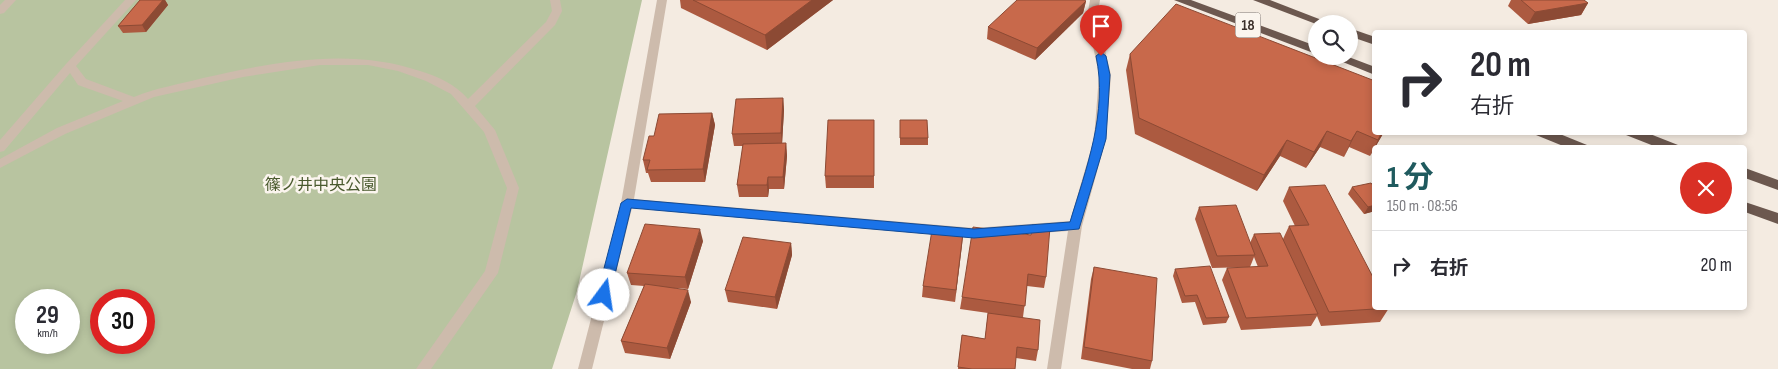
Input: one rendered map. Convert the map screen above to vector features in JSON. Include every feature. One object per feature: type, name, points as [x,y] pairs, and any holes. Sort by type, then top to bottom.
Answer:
[{"type":"highway","name":"18","points":[[1180,0],[1308,47]]},
{"type":"highway","name":"18","points":[[1259,0],[1308,18]]},
{"type":"highway","points":[[1358,35],[1372,40]]},
{"type":"highway","points":[[1358,65],[1372,70]]},
{"type":"highway","points":[[1549,135],[1574,145]]},
{"type":"highway","points":[[1638,135],[1665,145]]},
{"type":"highway","points":[[1747,174],[1778,185]]},
{"type":"highway","points":[[1747,208],[1778,219]]},
{"type":"street","points":[[0,11],[11,0]]},
{"type":"street","points":[[0,148],[70,66],[131,0]]},
{"type":"street","points":[[468,106],[551,23],[557,10],[555,0]]},
{"type":"street","points":[[585,369],[627,203],[662,0]]},
{"type":"street","points":[[1054,369],[1074,226],[1100,139],[1105,75],[1092,17],[1095,0]]},
{"type":"street","points":[[0,164],[61,131],[151,94],[242,73],[320,62],[368,62],[400,68],[430,78],[456,91],[489,130],[513,188],[491,273],[423,369]]},
{"type":"street","points":[[70,66],[82,82],[134,101]]},
{"type":"street","points":[[627,203],[974,233],[1074,226]]},
{"type":"green space","name":"篠ノ井中央公園","points":[[0,0],[642,0],[577,291],[552,369],[0,369]]},
{"type":"building","points":[[140,0],[163,0],[142,25],[118,26]]},
{"type":"building","points":[[693,0],[812,0],[765,35]]},
{"type":"building","points":[[1017,0],[1086,1],[1037,48],[988,27]]},
{"type":"building","points":[[1521,0],[1584,0],[1588,3],[1535,12]]},
{"type":"building","points":[[1176,4],[1308,55],[1308,65],[1334,65],[1372,80],[1372,135],[1380,135],[1378,140],[1357,131],[1351,141],[1327,131],[1314,152],[1287,140],[1264,175],[1139,118],[1130,54]]},
{"type":"building","points":[[783,98],[781,133],[732,134],[736,99]]},
{"type":"building","points":[[712,113],[703,169],[647,170],[650,160],[643,160],[649,136],[654,136],[659,114]]},
{"type":"building","points":[[828,120],[874,120],[874,176],[825,176]]},
{"type":"building","points":[[900,120],[927,120],[928,138],[900,138]]},
{"type":"building","points":[[786,143],[783,177],[768,177],[767,185],[737,185],[743,144]]},
{"type":"building","points":[[1371,183],[1372,206],[1368,207],[1352,187]]},
{"type":"building","points":[[1325,185],[1372,275],[1372,309],[1329,312],[1289,226],[1309,225],[1289,187]]},
{"type":"building","points":[[1236,205],[1255,255],[1217,256],[1199,207]]},
{"type":"building","points":[[645,224],[700,229],[685,277],[627,273]]},
{"type":"building","points":[[1032,225],[1050,227],[1046,277],[1028,274],[1025,306],[962,297],[973,227],[1031,235]]},
{"type":"building","points":[[932,230],[963,233],[956,290],[923,286]]},
{"type":"building","points":[[1280,233],[1318,314],[1246,318],[1227,268],[1268,266],[1254,234]]},
{"type":"building","points":[[743,237],[791,243],[775,297],[725,290]]},
{"type":"building","points":[[1210,266],[1229,317],[1206,318],[1197,295],[1185,296],[1175,269]]},
{"type":"building","points":[[1094,267],[1157,278],[1152,361],[1084,347]]},
{"type":"building","points":[[645,284],[688,290],[667,348],[621,341]]},
{"type":"building","points":[[988,313],[1040,320],[1038,350],[1017,347],[1015,369],[972,369],[958,367],[962,335],[985,339]]},
{"type":"route","points":[[604,295],[627,203],[974,233],[1074,226],[1100,139],[1105,75],[1101,56]]}]
